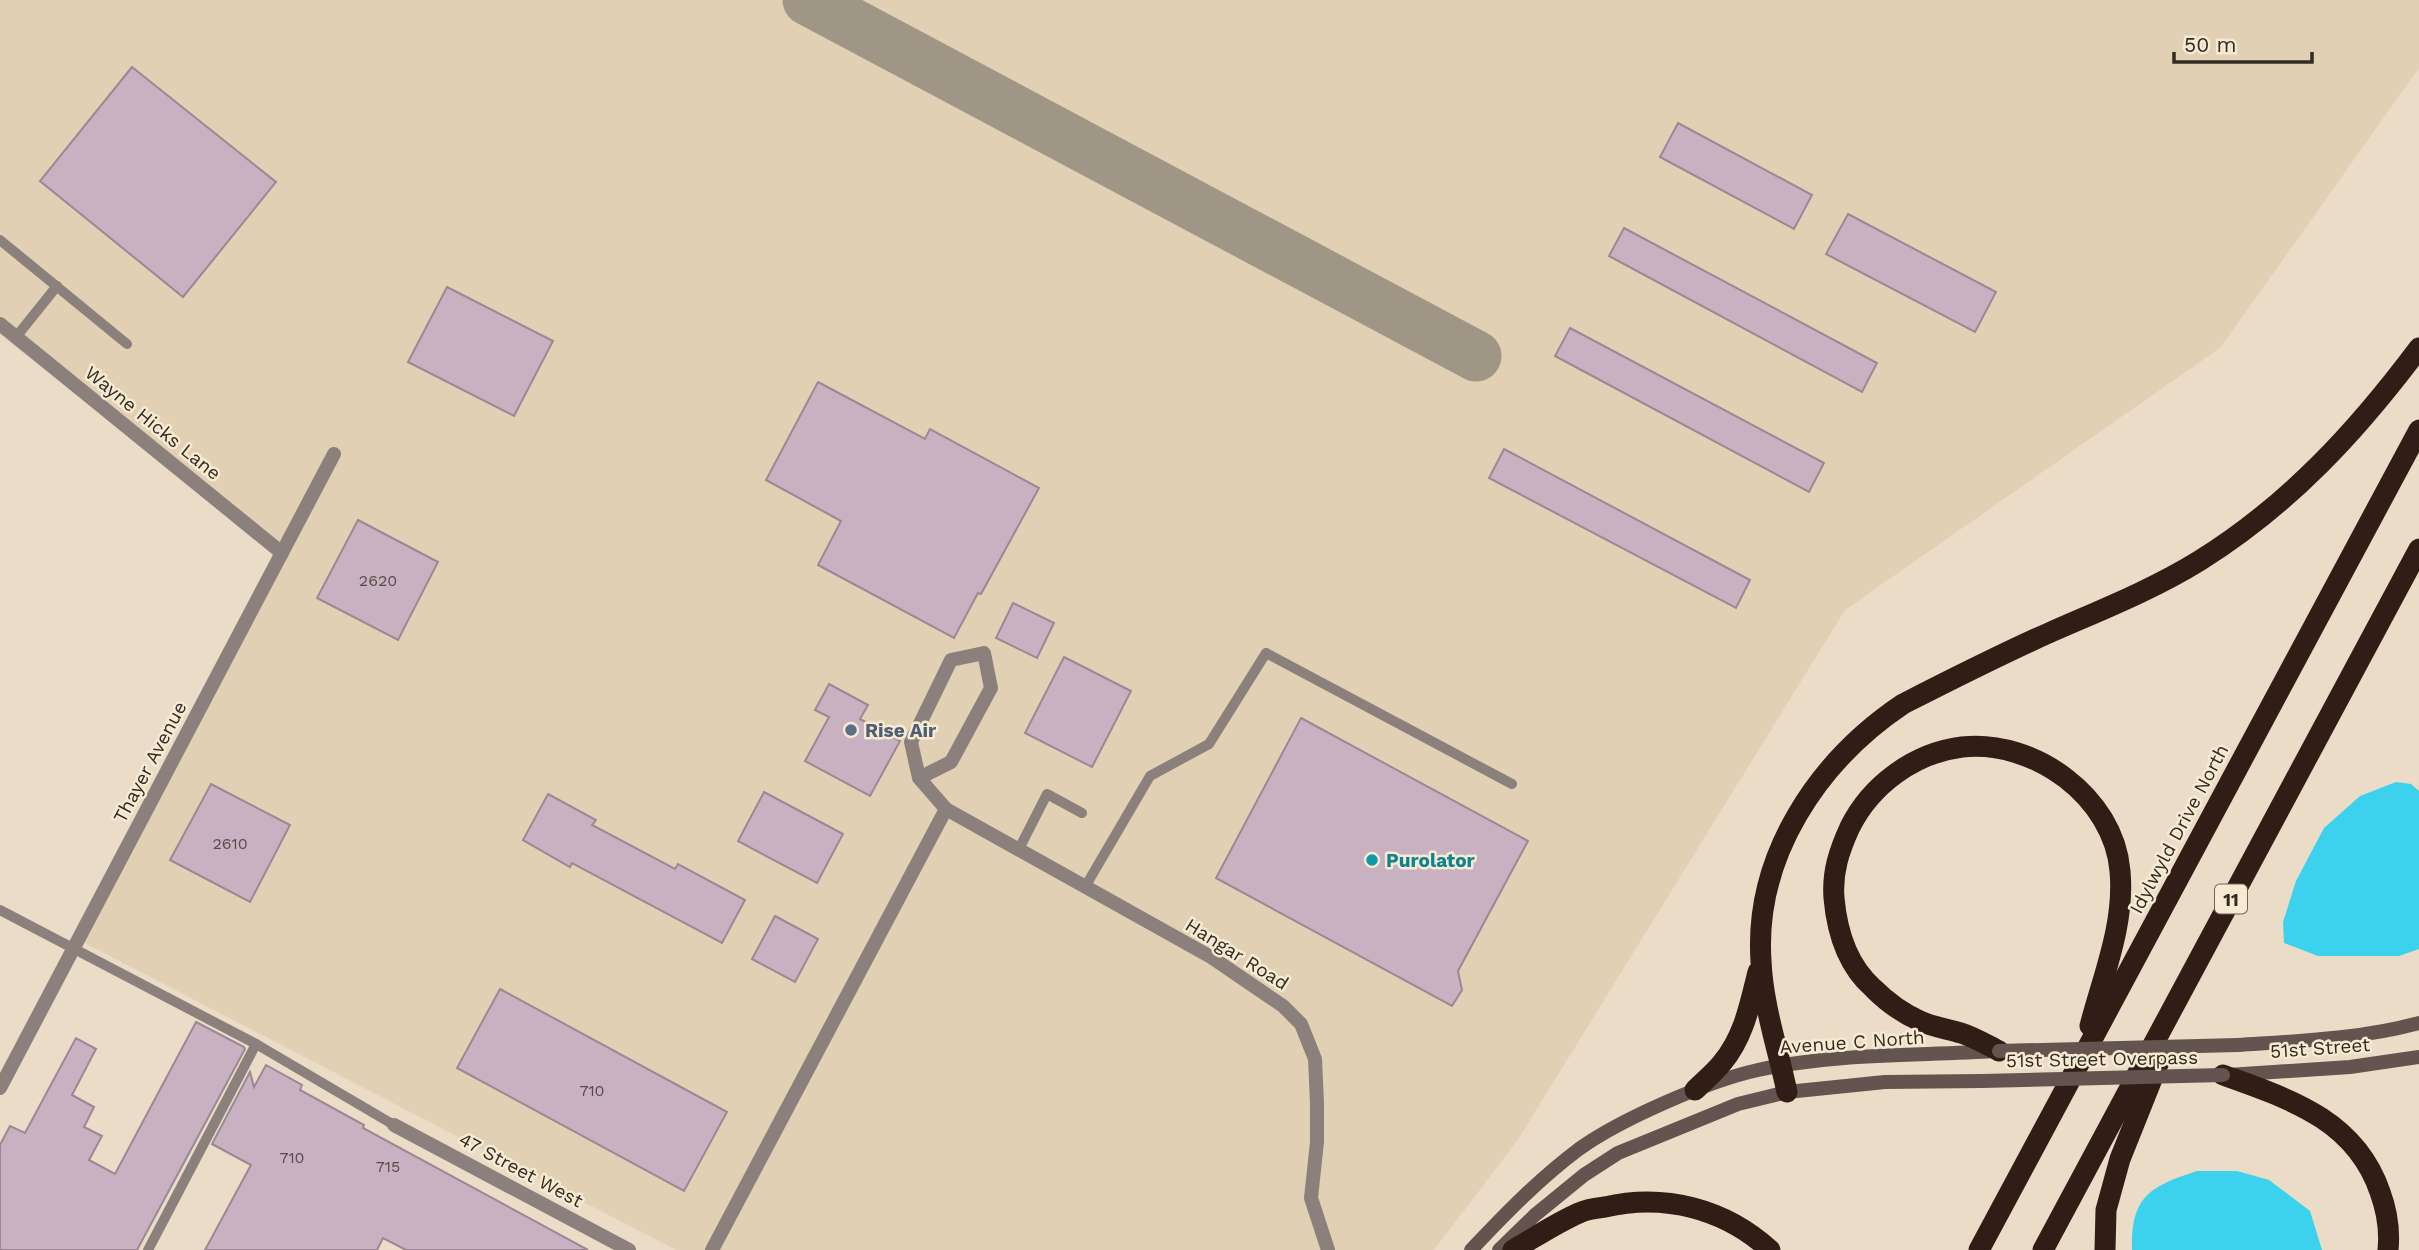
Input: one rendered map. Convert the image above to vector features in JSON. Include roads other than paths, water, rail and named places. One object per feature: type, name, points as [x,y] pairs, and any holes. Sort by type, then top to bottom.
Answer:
[{"type":"highway","points":[[1787,1091],[1770,1024],[1761,963],[1761,926],[1771,872],[1780,847],[1792,821],[1825,775],[1882,718],[1903,704],[2125,600],[2197,562],[2228,542],[2321,466],[2419,348]]},
{"type":"highway","name":"Idylwyld Drive North","points":[[1979,1250],[2419,430]]},
{"type":"highway","name":"11","points":[[2043,1250],[2419,549]]},
{"type":"highway","points":[[1999,1051],[1965,1034],[1920,1021],[1871,987],[1845,950],[1835,909],[1833,883],[1836,864],[1854,821],[1869,797],[1890,776],[1918,761],[1961,747],[2013,752],[2063,775],[2092,803],[2105,821],[2112,839],[2120,868],[2118,916],[2081,1059]]},
{"type":"highway","points":[[2105,1250],[2106,1210],[2120,1158],[2199,958]]},
{"type":"highway","points":[[1695,1090],[1723,1063],[1739,1037],[1761,963]]},
{"type":"highway","points":[[2223,1075],[2292,1100],[2336,1128],[2355,1146],[2376,1179],[2389,1226],[2388,1250]]},
{"type":"highway","points":[[1513,1250],[1580,1212],[1630,1201],[1666,1202],[1725,1217],[1752,1233],[1770,1250]]},
{"type":"main road","name":"51st Street","points":[[2238,1045],[2310,1042],[2419,1023]]},
{"type":"main road","name":"51st Street Overpass","points":[[1999,1051],[2238,1045]]},
{"type":"main road","name":"Avenue C North","points":[[1471,1250],[1525,1195],[1581,1147],[1628,1121],[1695,1090],[1755,1070],[1781,1066],[1844,1058],[1999,1051]]},
{"type":"main road","name":"51st Street","points":[[2223,1075],[2350,1067],[2419,1057]]},
{"type":"main road","name":"51st Street Overpass","points":[[1787,1091],[1885,1082],[2223,1075]]},
{"type":"main road","points":[[1499,1250],[1535,1215],[1584,1175],[1618,1153],[1716,1112],[1787,1091]]},
{"type":"street","name":"Wayne Hicks Lane","points":[[0,324],[282,553]]},
{"type":"street","name":"Thayer Avenue","points":[[0,1088],[334,454]]},
{"type":"street","name":"Hangar Road","points":[[919,778],[951,762],[991,688],[984,653],[951,660],[911,742],[919,778],[946,809],[1210,957],[1283,1006],[1301,1024],[1315,1059],[1317,1142],[1311,1198],[1328,1250]]},
{"type":"street","points":[[712,1250],[946,809]]},
{"type":"street","name":"47 Street West","points":[[394,1125],[629,1250]]},
{"type":"lane","points":[[0,240],[127,344]]},
{"type":"lane","points":[[16,337],[57,286]]},
{"type":"lane","points":[[1085,887],[1150,776],[1209,744],[1266,653],[1512,784]]},
{"type":"lane","points":[[1019,849],[1047,794],[1082,813]]},
{"type":"lane","points":[[0,910],[256,1044],[394,1125]]},
{"type":"lane","points":[[148,1250],[256,1044]]},
{"type":"water","points":[[2396,782],[2411,784],[2419,791],[2419,949],[2399,956],[2318,956],[2284,943],[2283,922],[2296,881],[2324,828],[2360,796]]},
{"type":"water","points":[[2197,1171],[2237,1171],[2269,1180],[2310,1211],[2322,1250],[2132,1250],[2135,1217],[2146,1196],[2167,1182]]},
{"type":"place","name":"Rise Air","points":[[851,730]]},
{"type":"place","name":"Purolator","points":[[1372,860]]}]
